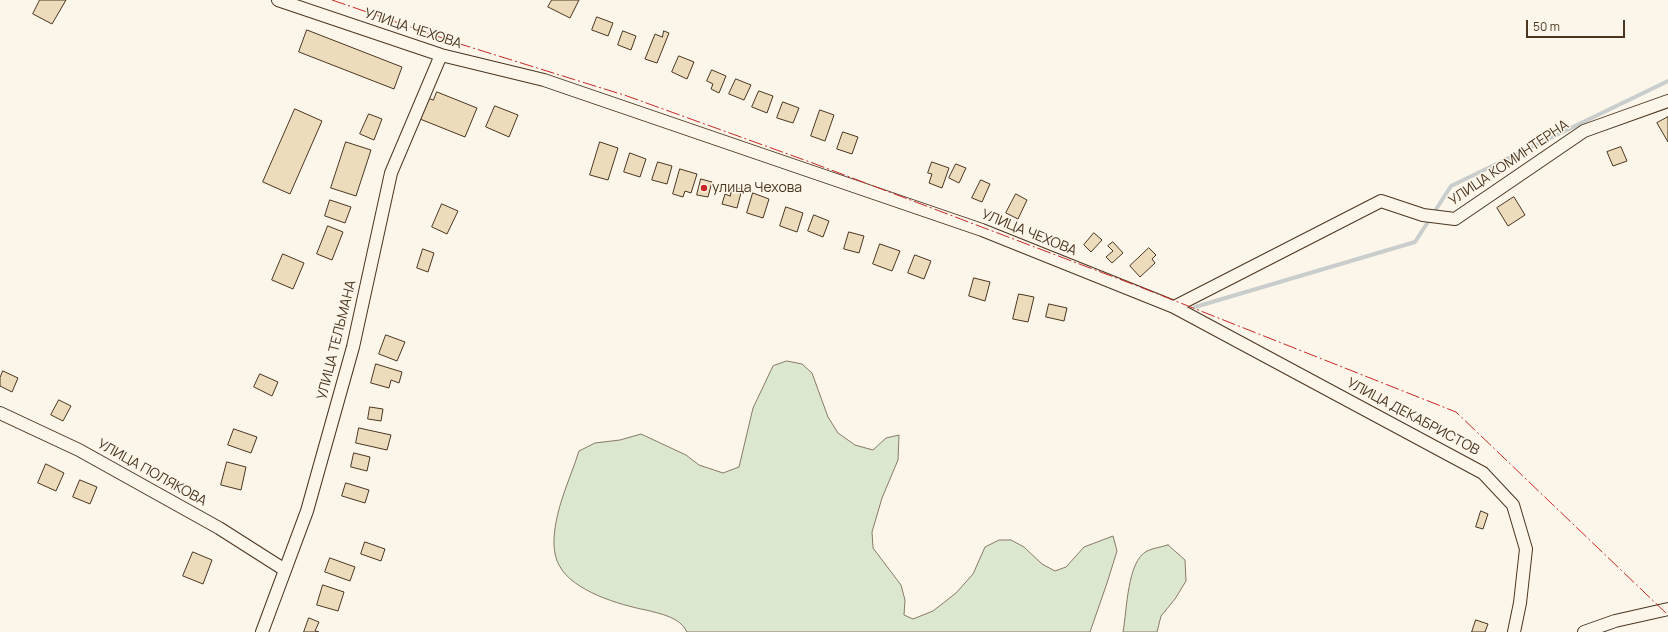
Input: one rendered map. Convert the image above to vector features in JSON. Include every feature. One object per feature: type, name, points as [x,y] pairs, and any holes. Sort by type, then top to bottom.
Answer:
[{"type":"street","name":"УЛИЦА ЧЕХОВА","points":[[278,0],[441,55],[544,80],[982,230],[1174,307]]},
{"type":"street","name":"УЛИЦА ТЕЛЬМАНА","points":[[262,632],[307,512],[353,347],[391,174],[441,55]]},
{"type":"street","name":"УЛИЦА КОМИНТЕРНА","points":[[1174,307],[1381,200],[1422,215],[1456,219],[1584,131],[1668,101]]},
{"type":"street","name":"УЛИЦА ДЕКАБРИСТОВ","points":[[1174,307],[1483,473],[1513,505],[1526,549],[1520,603],[1514,632]]},
{"type":"street","name":"УЛИЦА ПОЛЯКОВА","points":[[0,413],[86,454],[219,528],[285,570]]},
{"type":"street","points":[[1584,632],[1614,621],[1668,609]]},
{"type":"green space","points":[[787,361],[802,364],[812,373],[828,417],[838,433],[855,445],[873,450],[886,438],[899,435],[898,460],[882,498],[872,532],[873,548],[901,585],[905,600],[904,615],[913,619],[933,611],[956,593],[973,574],[985,547],[999,540],[1011,540],[1024,547],[1042,564],[1055,571],[1066,567],[1084,547],[1113,536],[1117,551],[1090,632],[687,632],[680,623],[670,617],[623,605],[610,600],[585,589],[565,574],[556,558],[554,550],[554,532],[562,499],[579,451],[595,443],[620,440],[641,434],[686,455],[699,465],[723,473],[739,467],[753,408],[773,366]]},
{"type":"green space","points":[[1168,545],[1185,560],[1186,581],[1175,599],[1161,616],[1157,632],[1123,632],[1129,587],[1135,565],[1140,556],[1147,551]]},
{"type":"building","points":[[40,0],[66,0],[52,24],[33,14]]},
{"type":"building","points":[[552,0],[579,0],[570,18],[548,7]]},
{"type":"building","points":[[597,17],[613,23],[608,36],[592,30]]},
{"type":"building","points":[[307,30],[402,67],[394,89],[299,52]]},
{"type":"building","points":[[623,31],[636,36],[631,50],[618,45]]},
{"type":"building","points":[[664,31],[669,33],[657,63],[645,59],[655,34],[662,37]]},
{"type":"building","points":[[679,56],[694,62],[687,79],[672,72]]},
{"type":"building","points":[[712,70],[726,76],[719,93],[711,89],[713,84],[707,81]]},
{"type":"building","points":[[736,79],[751,85],[744,100],[729,94]]},
{"type":"building","points":[[759,91],[773,96],[767,113],[752,107]]},
{"type":"building","points":[[437,92],[477,108],[465,137],[420,119],[428,98],[433,100]]},
{"type":"building","points":[[783,102],[799,108],[793,123],[777,118]]},
{"type":"building","points":[[495,106],[518,115],[509,137],[486,127]]},
{"type":"building","points":[[295,109],[322,121],[290,194],[263,182]]},
{"type":"building","points":[[820,110],[834,115],[825,141],[811,136]]},
{"type":"building","points":[[369,114],[382,119],[374,140],[360,134]]},
{"type":"building","points":[[1668,117],[1668,142],[1657,123]]},
{"type":"building","points":[[843,132],[858,137],[852,154],[837,149]]},
{"type":"building","points":[[346,142],[371,150],[356,196],[331,188]]},
{"type":"building","points":[[600,142],[618,148],[608,180],[590,175]]},
{"type":"building","points":[[1621,147],[1627,161],[1613,166],[1607,152]]},
{"type":"building","points":[[630,153],[646,159],[640,177],[624,172]]},
{"type":"building","points":[[658,162],[672,166],[667,184],[652,180]]},
{"type":"building","points":[[932,162],[949,168],[942,188],[929,183],[932,174],[928,173]]},
{"type":"building","points":[[956,164],[966,168],[959,183],[949,178]]},
{"type":"building","points":[[680,169],[697,174],[691,193],[685,191],[683,197],[673,194]]},
{"type":"building","name":"улица Чехова","points":[[701,179],[712,182],[708,197],[697,195]]},
{"type":"building","points":[[981,180],[990,184],[982,202],[972,198]]},
{"type":"building","points":[[732,187],[742,189],[737,208],[722,204],[725,194],[730,196]]},
{"type":"building","points":[[753,193],[769,199],[763,218],[747,213]]},
{"type":"building","points":[[1016,194],[1027,200],[1018,219],[1006,213]]},
{"type":"building","points":[[1514,197],[1525,215],[1508,226],[1497,208]]},
{"type":"building","points":[[330,200],[351,207],[345,223],[325,216]]},
{"type":"building","points":[[442,204],[458,211],[447,234],[432,227]]},
{"type":"building","points":[[786,207],[803,213],[797,232],[780,226]]},
{"type":"building","points":[[814,215],[829,221],[823,237],[808,231]]},
{"type":"building","points":[[328,226],[343,232],[332,260],[317,254]]},
{"type":"building","points":[[849,232],[864,236],[859,253],[844,249]]},
{"type":"building","points":[[1094,233],[1102,240],[1091,252],[1084,245]]},
{"type":"building","points":[[1113,242],[1123,253],[1112,263],[1106,257],[1113,251],[1108,246]]},
{"type":"building","points":[[880,244],[900,251],[892,271],[873,264]]},
{"type":"building","points":[[1149,248],[1156,255],[1152,259],[1155,263],[1140,277],[1130,266]]},
{"type":"building","points":[[423,249],[434,253],[428,272],[417,268]]},
{"type":"building","points":[[283,254],[304,263],[293,289],[272,280]]},
{"type":"building","points":[[915,255],[931,261],[924,279],[908,273]]},
{"type":"building","points":[[974,278],[990,282],[985,301],[969,296]]},
{"type":"building","points":[[1019,294],[1034,297],[1028,322],[1013,319]]},
{"type":"building","points":[[1049,304],[1067,308],[1064,321],[1046,317]]},
{"type":"building","points":[[386,335],[405,342],[397,361],[379,354]]},
{"type":"building","points":[[376,364],[402,372],[399,383],[391,380],[389,388],[371,383]]},
{"type":"building","points":[[3,371],[18,378],[12,392],[0,386],[0,378]]},
{"type":"building","points":[[260,374],[278,382],[272,396],[254,387]]},
{"type":"building","points":[[59,400],[71,406],[63,421],[51,415]]},
{"type":"building","points":[[370,407],[383,409],[381,421],[368,419]]},
{"type":"building","points":[[359,428],[391,435],[387,450],[356,443]]},
{"type":"building","points":[[234,429],[257,437],[251,453],[228,445]]},
{"type":"building","points":[[354,453],[370,457],[367,471],[351,467]]},
{"type":"building","points":[[227,462],[246,467],[241,490],[221,485]]},
{"type":"building","points":[[46,464],[64,473],[56,491],[38,483]]},
{"type":"building","points":[[80,480],[97,487],[90,504],[73,497]]},
{"type":"building","points":[[346,483],[369,490],[365,503],[342,496]]},
{"type":"building","points":[[1481,511],[1488,514],[1483,529],[1476,527]]},
{"type":"building","points":[[365,542],[385,549],[381,561],[361,554]]},
{"type":"building","points":[[193,552],[212,560],[203,584],[183,576]]},
{"type":"building","points":[[330,558],[355,567],[350,581],[325,572]]},
{"type":"building","points":[[323,585],[344,592],[338,611],[317,605]]},
{"type":"building","points":[[309,618],[319,622],[315,631],[319,632],[304,632]]},
{"type":"building","points":[[1476,620],[1488,624],[1485,632],[1472,632]]},
{"type":"waterway","points":[[1195,307],[1415,242],[1451,186],[1668,81]]},
{"type":"power","points":[[332,0],[457,43],[627,96],[810,162],[1135,285],[1456,412],[1668,615]]},
{"type":"place","name":"улица Чехова","points":[[704,188]]}]
